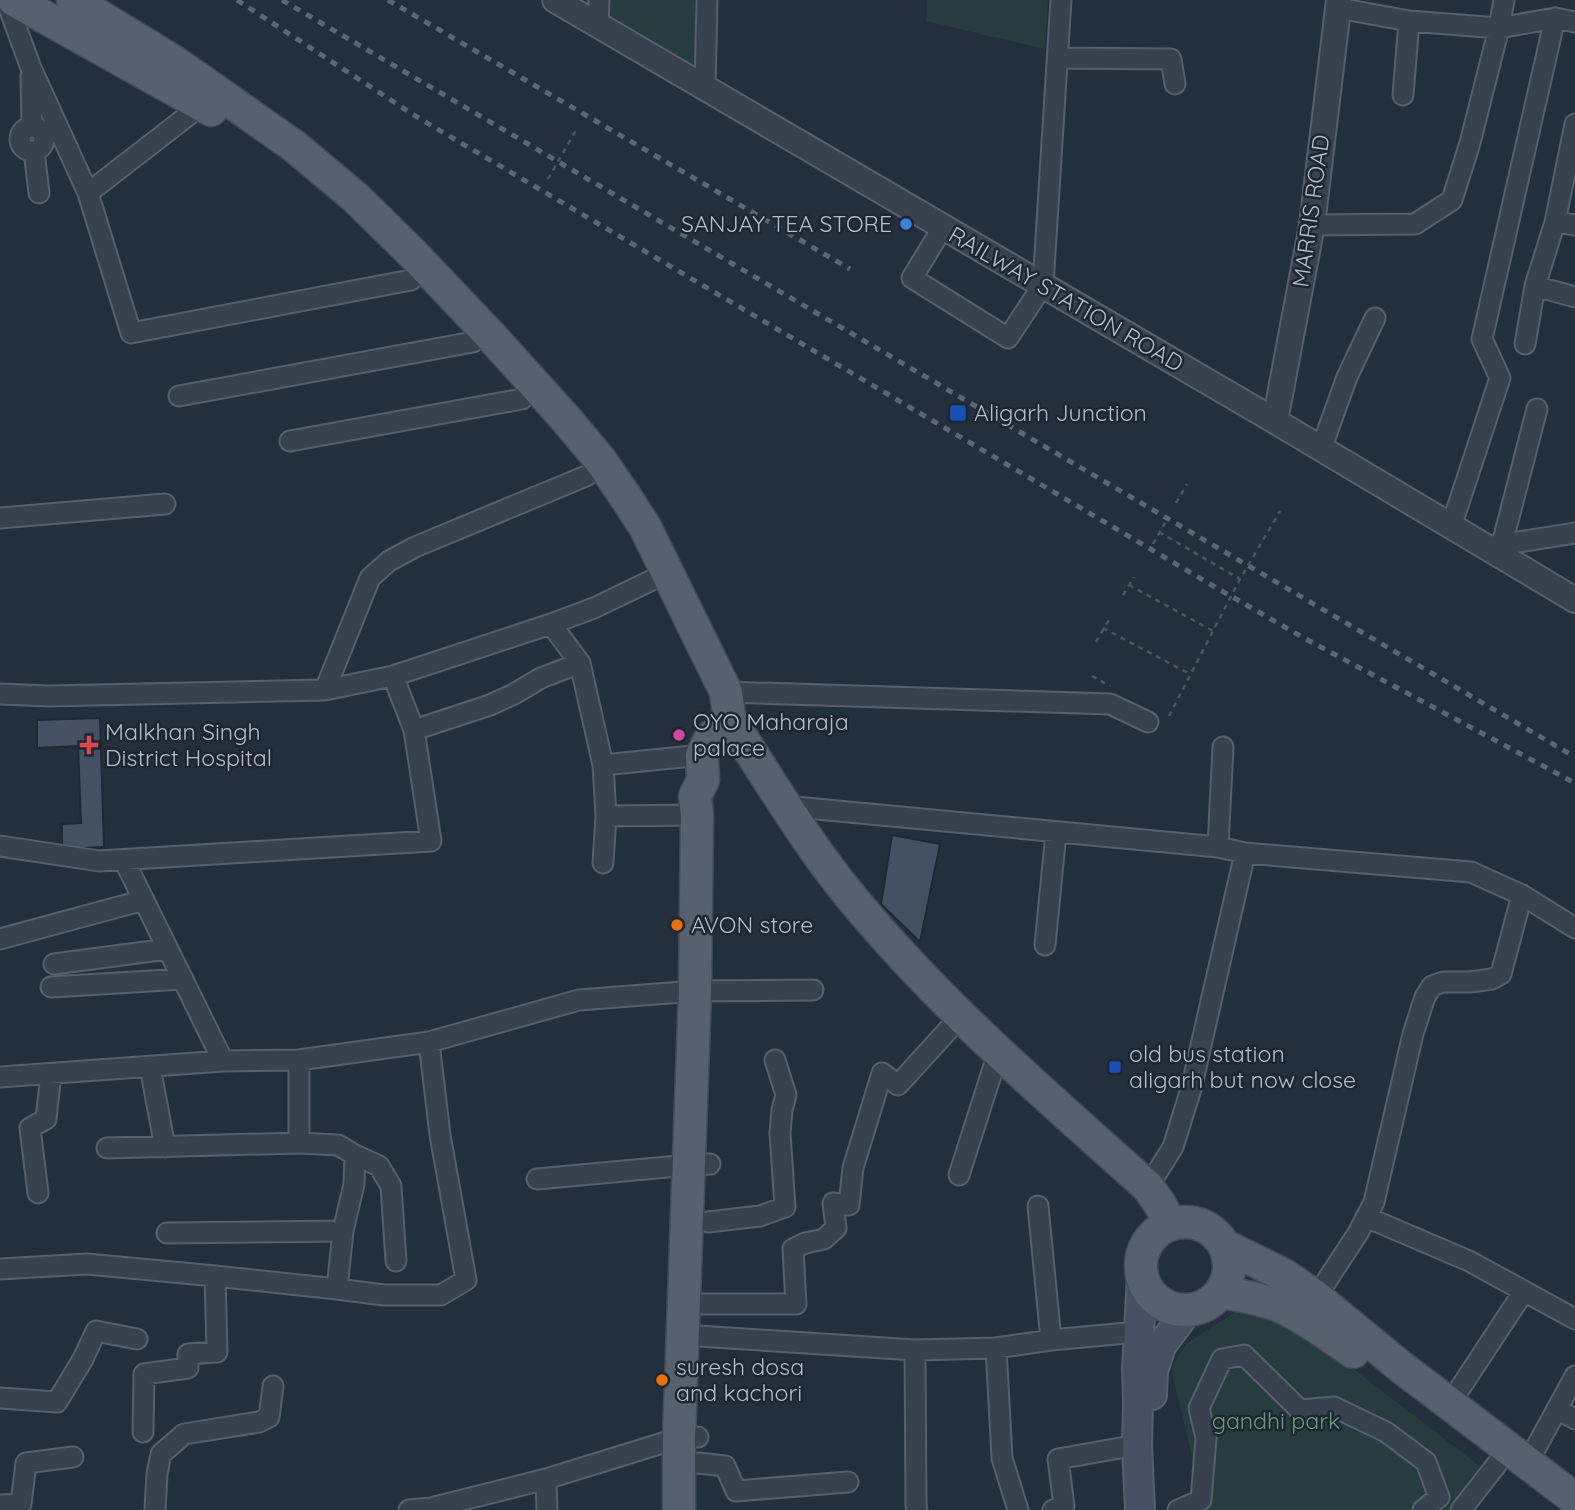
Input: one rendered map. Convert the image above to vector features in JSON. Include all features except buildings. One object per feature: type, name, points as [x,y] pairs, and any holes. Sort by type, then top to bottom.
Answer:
[{"type":"main road","points":[[14,0],[203,104],[373,230],[413,254],[491,336],[601,461],[645,527],[729,710],[785,806],[838,880],[876,927],[960,1017],[1148,1187],[1170,1225]]},
{"type":"main road","points":[[73,0],[176,63],[294,146],[356,198],[373,230],[411,280],[473,342],[586,476],[628,540],[650,581],[709,707],[729,710]]},
{"type":"main road","points":[[704,871],[695,796],[711,737],[729,710]]},
{"type":"main road","points":[[698,1510],[692,1446],[693,1336],[704,871],[713,794],[703,768]]},
{"type":"main road","points":[[693,1336],[703,1304],[708,1222],[699,1165]]},
{"type":"main road","points":[[1140,1510],[1137,1445],[1138,1332],[1141,1264],[1144,1251],[1159,1231],[1182,1223],[1201,1224],[1216,1235],[1225,1247],[1229,1269],[1222,1292],[1200,1307],[1188,1310],[1164,1305],[1146,1288],[1142,1276]]},
{"type":"main road","points":[[1225,1247],[1284,1275],[1315,1297],[1449,1405],[1560,1510]]},
{"type":"main road","points":[[1222,1292],[1256,1298],[1310,1322],[1512,1464],[1575,1499]]},
{"type":"main road","points":[[1154,1510],[1150,1445],[1153,1371],[1161,1346],[1188,1310]]},
{"type":"main road","points":[[679,1510],[692,1446]]},
{"type":"street","points":[[6,0],[31,68],[88,193],[131,332],[411,280]]},
{"type":"street","name":"RAILWAY STATION ROAD","points":[[555,0],[1275,421],[1451,527],[1494,546],[1575,600]]},
{"type":"street","points":[[598,26],[599,0]]},
{"type":"street","points":[[705,89],[707,0]]},
{"type":"street","points":[[943,227],[912,278],[1007,338],[1043,285],[1061,0]]},
{"type":"street","points":[[1312,225],[1415,224],[1452,200],[1470,143],[1504,0]]},
{"type":"street","points":[[1338,4],[1409,21],[1499,28],[1555,18],[1575,22]]},
{"type":"street","name":"MARRIS ROAD","points":[[1275,421],[1312,225],[1338,4]]},
{"type":"street","points":[[1451,527],[1500,378],[1482,340],[1555,18]]},
{"type":"street","points":[[1403,95],[1409,21]]},
{"type":"street","points":[[1059,58],[1171,59],[1175,84]]},
{"type":"street","points":[[31,68],[32,127],[40,130],[44,138],[42,146],[34,150],[38,193]]},
{"type":"street","points":[[88,193],[203,104]]},
{"type":"street","points":[[1525,344],[1535,286],[1565,224],[1575,124]]},
{"type":"street","points":[[1535,286],[1575,297]]},
{"type":"street","points":[[1321,449],[1347,377],[1375,318]]},
{"type":"street","points":[[179,396],[473,342]]},
{"type":"street","points":[[290,441],[522,399]]},
{"type":"street","points":[[1537,410],[1494,546],[1575,533]]},
{"type":"street","points":[[325,690],[370,578],[389,561],[415,547],[586,476]]},
{"type":"street","points":[[0,518],[165,504]]},
{"type":"street","points":[[0,694],[49,696],[325,690],[393,676],[551,624],[594,608],[650,581]]},
{"type":"street","points":[[551,624],[580,663],[603,765],[606,816],[603,863]]},
{"type":"street","points":[[414,730],[490,705],[541,678],[580,663]]},
{"type":"street","points":[[0,846],[99,861],[431,841],[414,730],[393,676]]},
{"type":"street","points":[[729,710],[1110,704],[1148,722]]},
{"type":"street","points":[[1218,847],[1223,747]]},
{"type":"street","points":[[603,765],[703,768]]},
{"type":"street","points":[[785,806],[1218,847],[1245,853],[1471,872],[1522,895],[1575,928]]},
{"type":"street","points":[[606,816],[697,815]]},
{"type":"street","points":[[1045,946],[1056,833]]},
{"type":"street","points":[[1148,1187],[1169,1154],[1181,1125],[1245,853]]},
{"type":"street","points":[[124,860],[223,1061]]},
{"type":"street","points":[[1315,1297],[1358,1233],[1374,1202],[1413,1034],[1425,996],[1432,986],[1443,982],[1492,979],[1501,974],[1522,895]]},
{"type":"street","points":[[0,939],[144,900]]},
{"type":"street","points":[[54,964],[168,948]]},
{"type":"street","points":[[51,987],[183,979]]},
{"type":"street","points":[[0,1077],[223,1061],[299,1060],[429,1042],[579,1000],[703,991],[813,990]]},
{"type":"street","points":[[703,1304],[796,1304],[793,1249],[824,1239],[836,1228],[833,1203],[849,1205],[853,1168],[882,1073],[898,1085],[960,1017]]},
{"type":"street","points":[[0,1269],[87,1264],[384,1295],[441,1295],[466,1280],[440,1135],[429,1042]]},
{"type":"street","points":[[959,1175],[998,1053]]},
{"type":"street","points":[[299,1060],[299,1143]]},
{"type":"street","points":[[708,1222],[760,1216],[785,1207],[780,1133],[786,1096],[775,1060]]},
{"type":"street","points":[[150,1066],[164,1147]]},
{"type":"street","points":[[38,1193],[30,1128],[46,1119],[51,1074]]},
{"type":"street","points":[[107,1148],[299,1143],[338,1145],[379,1166],[391,1186],[396,1261]]},
{"type":"street","points":[[337,1289],[343,1231],[354,1184],[355,1154]]},
{"type":"street","points":[[537,1179],[699,1165]]},
{"type":"street","points":[[1038,1206],[1051,1340]]},
{"type":"street","points":[[1366,1217],[1469,1261],[1575,1319]]},
{"type":"street","points":[[167,1233],[343,1231]]},
{"type":"street","points":[[143,1433],[144,1374],[188,1368],[188,1354],[216,1352],[215,1276]]},
{"type":"street","points":[[1449,1405],[1524,1291]]},
{"type":"street","points":[[0,1398],[57,1402],[96,1331],[136,1339]]},
{"type":"street","points":[[693,1336],[915,1350],[996,1348],[1138,1332]]},
{"type":"street","points":[[996,1348],[1002,1458],[1018,1510]]},
{"type":"street","points":[[915,1350],[917,1510]]},
{"type":"street","points":[[1178,1510],[1201,1500],[1206,1438],[1199,1408],[1222,1359],[1244,1355],[1300,1410],[1334,1407],[1386,1432],[1426,1462],[1439,1497],[1423,1510]]},
{"type":"street","points":[[1461,1510],[1512,1464],[1557,1409],[1575,1376]]},
{"type":"street","points":[[155,1510],[160,1454],[184,1434],[259,1422],[269,1417],[273,1385]]},
{"type":"street","points":[[1557,1409],[1575,1419]]},
{"type":"street","points":[[1053,1510],[1064,1506],[1058,1459],[1137,1445]]},
{"type":"street","points":[[409,1510],[431,1508],[692,1446],[725,1466],[736,1491],[848,1482]]},
{"type":"street","points":[[0,1505],[21,1504],[26,1463],[73,1457]]},
{"type":"street","points":[[546,1479],[547,1510]]},
{"type":"path","points":[[548,179],[576,130]]},
{"type":"path","points":[[1176,503],[1187,484]]},
{"type":"path","points":[[1168,716],[1240,579],[1280,511]]},
{"type":"path","points":[[1153,544],[1165,523]]},
{"type":"path","points":[[1159,532],[1240,579]]},
{"type":"path","points":[[1123,595],[1134,577]]},
{"type":"path","points":[[1129,585],[1213,631]]},
{"type":"path","points":[[1096,642],[1110,618]]},
{"type":"path","points":[[1103,628],[1190,674]]},
{"type":"path","points":[[1092,676],[1117,690]]},
{"type":"green space","points":[[608,0],[695,0],[696,70],[607,18]]},
{"type":"green space","points":[[927,0],[1048,0],[1045,49],[926,21]]},
{"type":"green space","name":"gandhi park","points":[[1270,1305],[1485,1470],[1451,1510],[1205,1510],[1172,1366],[1186,1344],[1238,1310]]},
{"type":"railway","points":[[237,0],[417,117],[1215,587],[1304,638],[1575,783]]},
{"type":"railway","points":[[282,0],[1575,757]]},
{"type":"railway","points":[[388,0],[850,269]]},
{"type":"place","name":"SANJAY TEA STORE","points":[[906,224]]},
{"type":"place","name":"Aligarh Junction","points":[[958,413]]},
{"type":"place","name":"OYO Maharaja palace","points":[[679,735]]},
{"type":"place","name":"Malkhan Singh District Hospital","points":[[89,745]]},
{"type":"place","name":"AVON store","points":[[677,925]]},
{"type":"place","name":"old bus station aligarh but now close","points":[[1115,1067]]},
{"type":"place","name":"suresh dosa and kachori","points":[[662,1380]]}]
